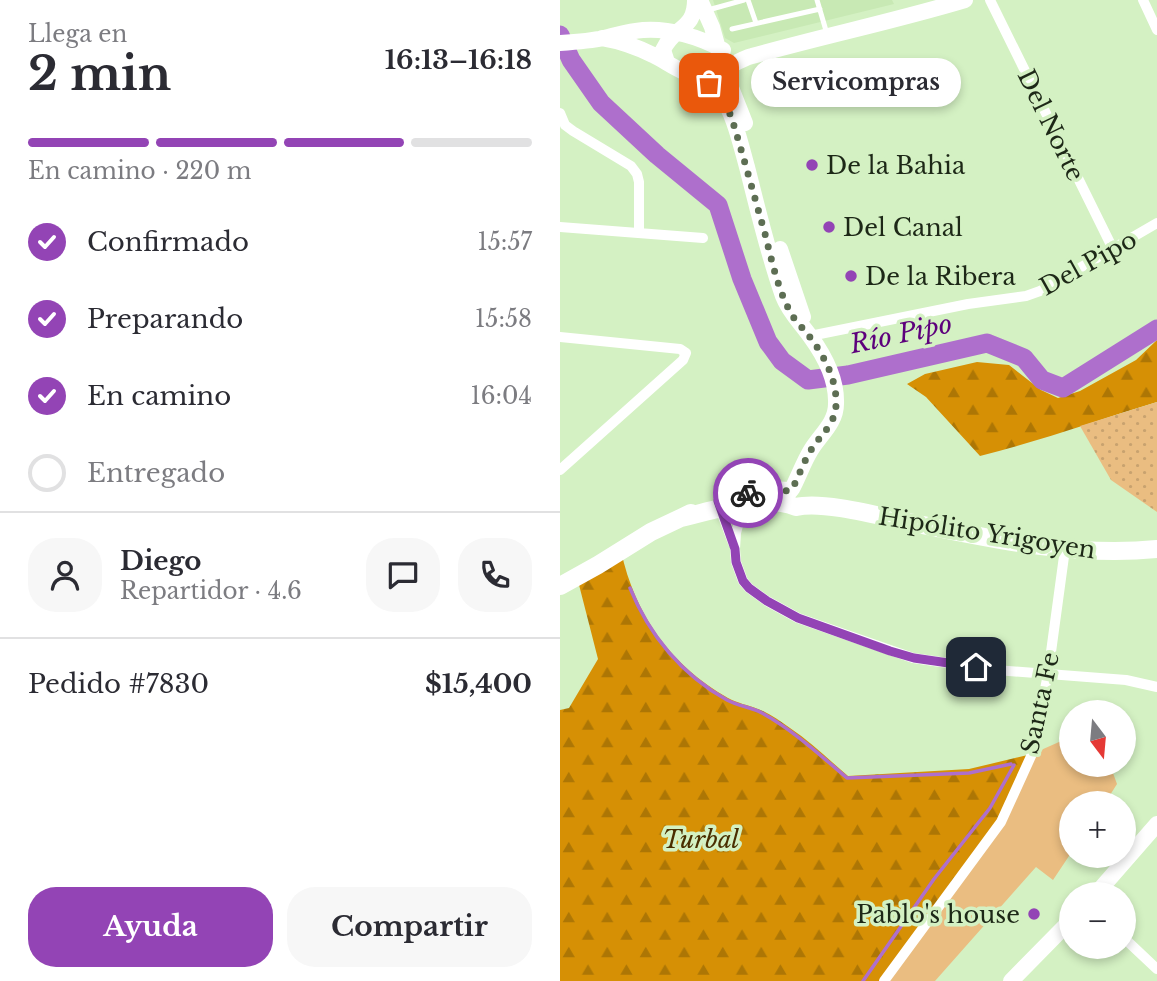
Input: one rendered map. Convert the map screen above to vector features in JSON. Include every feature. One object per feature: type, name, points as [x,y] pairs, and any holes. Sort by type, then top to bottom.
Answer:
[{"type":"main road","name":"Hipólito Yrigoyen","points":[[560,586],[651,532],[681,518],[719,505],[738,495],[770,490],[797,495],[823,506],[998,539],[1065,549],[1157,549]]},
{"type":"main road","name":"Hipólito Yrigoyen","points":[[719,505],[744,504],[797,495]]},
{"type":"street","points":[[693,74],[707,75],[748,57],[965,0]]},
{"type":"street","name":"Del Norte","points":[[990,0],[1112,249]]},
{"type":"street","points":[[1143,0],[1157,30]]},
{"type":"street","points":[[667,62],[663,50],[666,43],[687,24],[700,4]]},
{"type":"street","points":[[700,4],[743,114],[749,155],[773,264],[785,299],[793,316],[820,353],[831,375],[835,395],[835,413],[827,430],[806,460],[797,495]]},
{"type":"street","points":[[560,43],[640,30],[656,30],[675,33],[736,56],[748,57]]},
{"type":"street","points":[[596,39],[627,43],[709,83],[720,93],[749,155]]},
{"type":"street","points":[[560,113],[565,125],[631,166],[637,174],[639,233]]},
{"type":"street","name":"Del Pipo","points":[[810,336],[968,304],[1026,296],[1040,291],[1157,223]]},
{"type":"street","points":[[560,227],[703,238]]},
{"type":"street","points":[[560,337],[680,349],[686,353],[683,360],[560,470]]},
{"type":"street","points":[[735,549],[736,533],[744,504]]},
{"type":"street","points":[[719,505],[743,581],[767,601],[798,618],[914,658],[996,670],[1126,680],[1157,687]]},
{"type":"street","name":"Santa Fe","points":[[884,981],[1001,822],[1032,754],[1048,674],[1065,549]]},
{"type":"street","points":[[1106,882],[1157,824]]},
{"type":"street","points":[[1011,981],[1059,932]]},
{"type":"street","points":[[1136,949],[1157,969]]},
{"type":"lane","points":[[700,4],[746,0],[756,23]]},
{"type":"lane","points":[[817,0],[828,37]]},
{"type":"lane","points":[[733,29],[820,9]]},
{"type":"shaded area","points":[[713,0],[892,0],[894,4],[734,43],[725,38]]},
{"type":"shaded area","points":[[1157,402],[1157,512],[1111,480],[1080,426]]},
{"type":"shaded area","points":[[1059,742],[1059,777],[1114,777],[1117,784],[1113,791],[1059,791],[1061,868],[1053,880],[1036,867],[935,981],[883,981],[1032,754]]},
{"type":"green space","points":[[1157,340],[1157,402],[980,456],[926,397],[907,384],[925,374],[977,362],[1009,365],[1041,390],[1058,398],[1080,391],[1136,360]]},
{"type":"green space","name":"Turbal","points":[[621,551],[627,574],[646,617],[658,636],[689,671],[728,698],[762,711],[782,723],[848,776],[969,769],[1032,754],[1001,822],[884,981],[560,981],[560,710],[569,708],[598,659],[577,577]]},
{"type":"waterway","name":"Río Pipo","points":[[560,35],[571,60],[601,103],[657,155],[718,205],[742,279],[768,342],[782,361],[808,380],[848,375],[987,343],[1024,358],[1042,380],[1063,388],[1157,329]]},
{"type":"waterway","points":[[630,588],[657,638],[696,679],[727,700],[758,711],[785,727],[847,778],[969,773],[1011,764]]},
{"type":"waterway","points":[[863,981],[934,879],[990,808],[1014,765]]},
{"type":"way so far","points":[[709,83],[720,93],[731,116],[785,299],[793,316],[810,336],[826,363],[834,387],[836,405],[827,430],[812,448],[792,489],[748,493]]},
{"type":"place","name":"Servicompras","points":[[709,83]]},
{"type":"place","name":"De la Bahia","points":[[812,165]]},
{"type":"place","name":"Del Canal","points":[[829,227]]},
{"type":"place","name":"De la Ribera","points":[[851,276]]},
{"type":"place","name":"Pablo's house","points":[[1034,914]]},
{"type":"route","points":[[748,493],[718,501],[735,549],[739,571],[749,588],[798,618],[890,651],[914,658],[976,667]]}]
